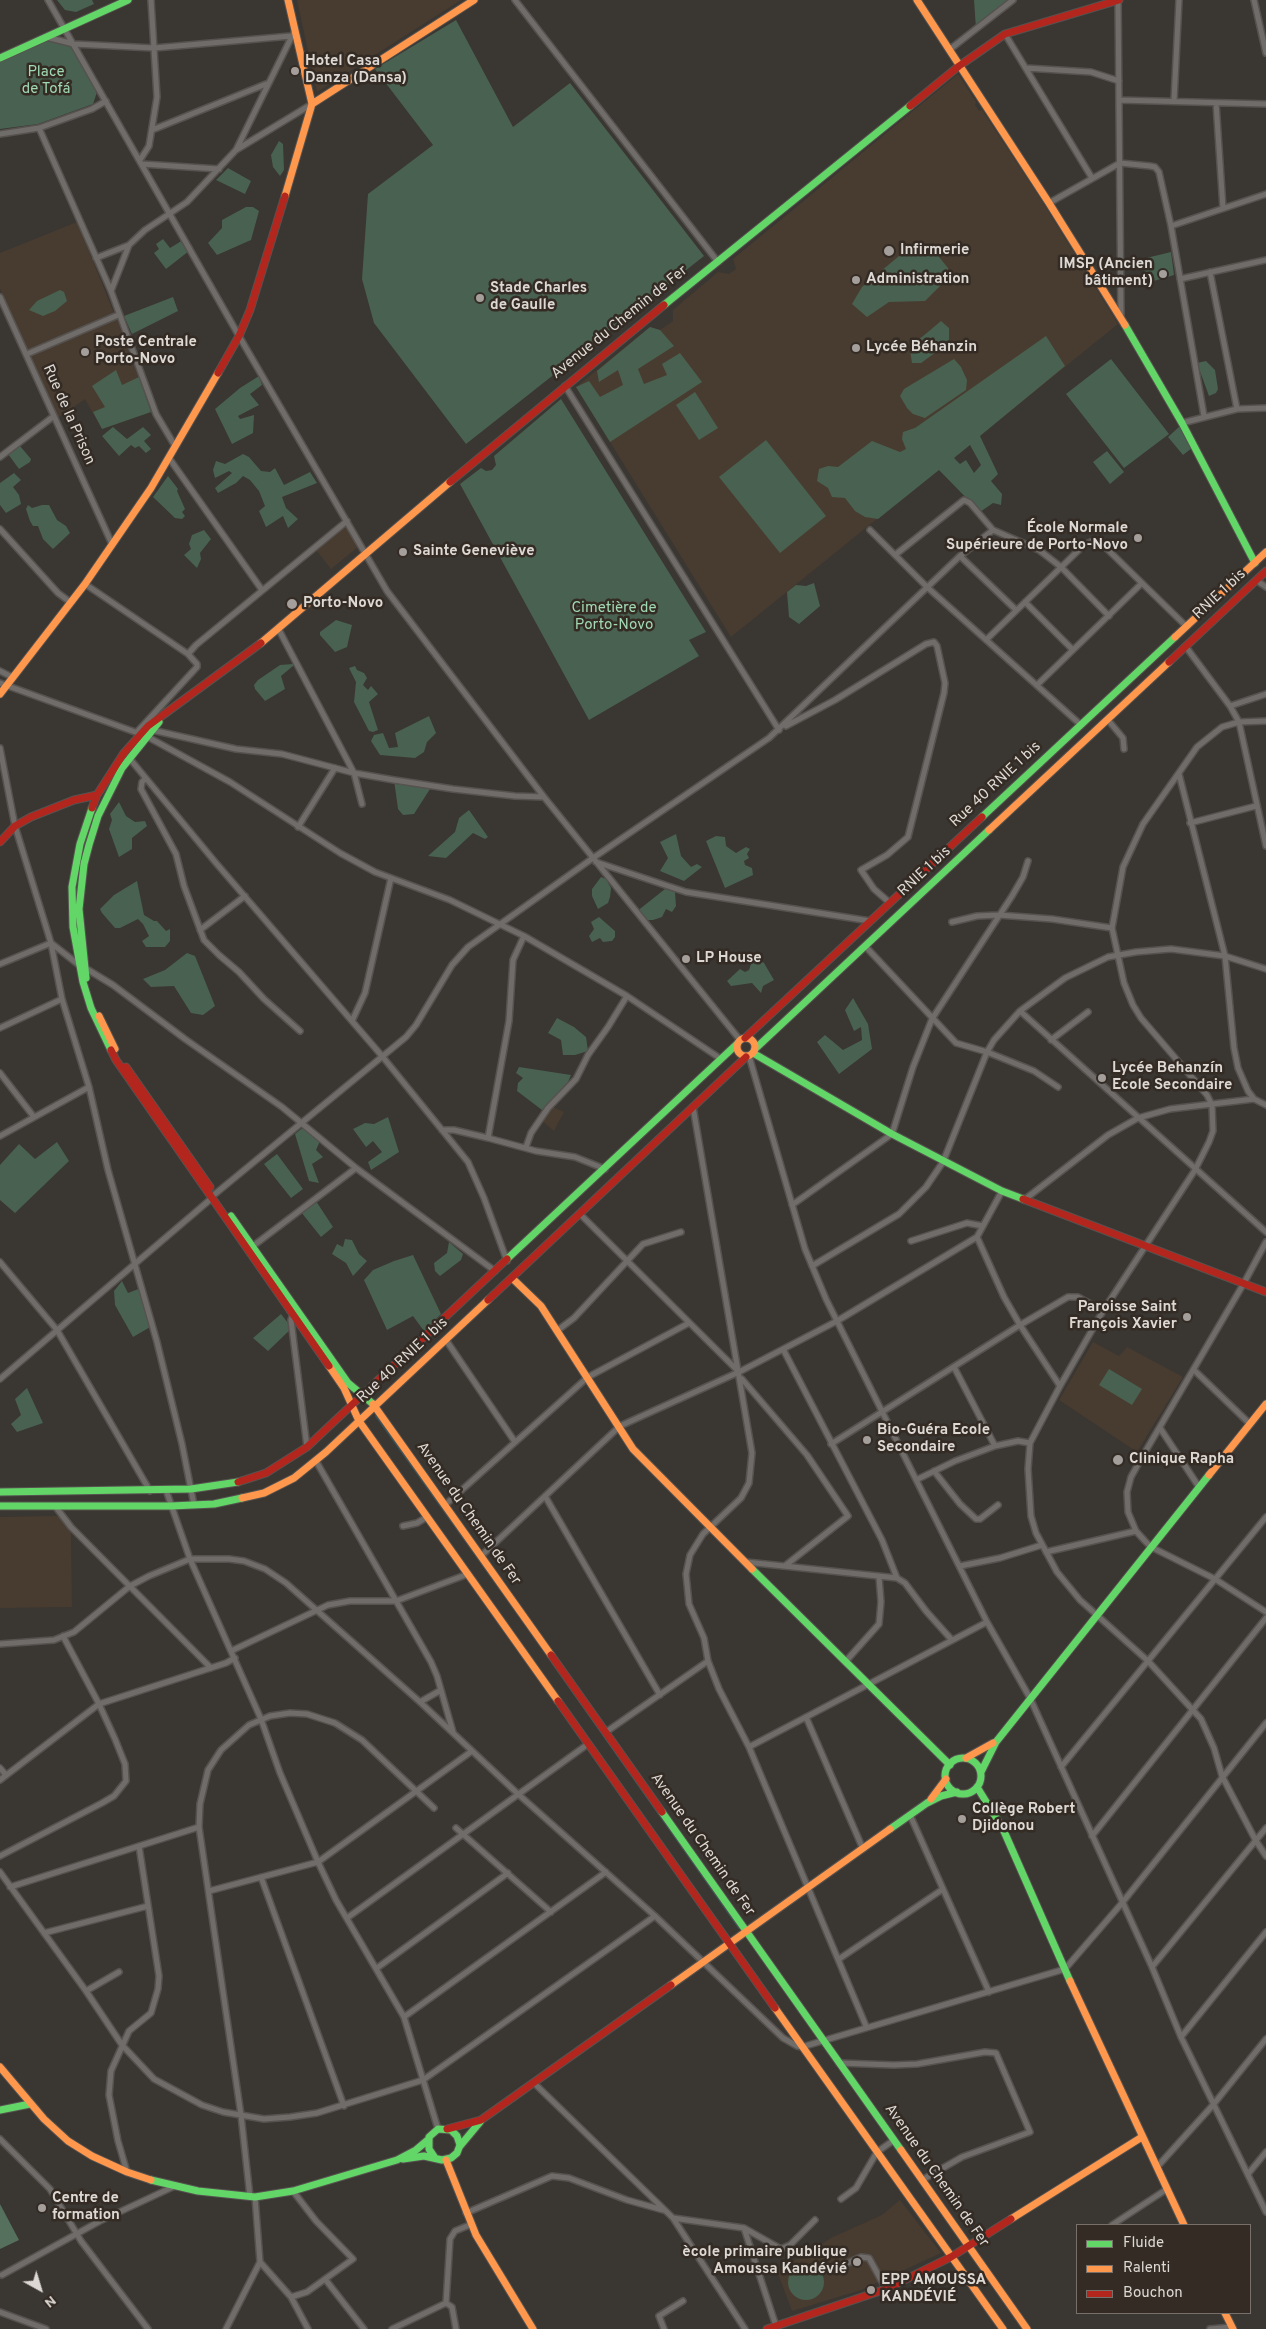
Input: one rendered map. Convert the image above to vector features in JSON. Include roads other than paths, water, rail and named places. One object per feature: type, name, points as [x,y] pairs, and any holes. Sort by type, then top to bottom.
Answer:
[{"type":"main road","points":[[0,58],[128,0]]},
{"type":"main road","points":[[0,694],[3,685],[12,677],[84,584],[151,488],[238,336],[250,310],[307,127],[312,104],[293,33],[288,0]]},
{"type":"main road","points":[[312,104],[474,0]]},
{"type":"main road","points":[[917,0],[1049,203],[1121,319],[1182,423],[1255,563]]},
{"type":"main road","name":"Avenue du Chemin de Fer","points":[[165,715],[279,630],[365,554],[565,386],[959,66],[1005,34],[1119,0]]},
{"type":"main road","name":"Rue 40 RNIE 1 bis","points":[[0,1492],[150,1491],[191,1489],[235,1483],[266,1473],[307,1447],[1266,552]]},
{"type":"main road","name":"RNIE 1 bis","points":[[751,1054],[1266,571]]},
{"type":"main road","points":[[82,966],[79,909],[84,864],[98,816],[116,778],[130,759],[141,734],[152,730],[165,715]]},
{"type":"main road","points":[[165,715],[141,734],[108,775],[97,795],[80,844],[72,888],[73,927],[86,981],[94,1007],[119,1058],[293,1314],[346,1385]]},
{"type":"main road","points":[[0,842],[15,826],[31,817],[74,800],[97,795]]},
{"type":"main road","points":[[751,1054],[751,1040],[741,1041],[738,1053],[751,1054],[943,1162],[1002,1191],[1145,1244],[1266,1292]]},
{"type":"main road","name":"Rue 40 RNIE 1 bis","points":[[0,1506],[194,1505],[231,1501],[264,1492],[288,1482],[316,1461],[751,1054]]},
{"type":"main road","points":[[213,1196],[253,1246],[346,1385],[359,1421],[1002,2329]]},
{"type":"main road","points":[[512,1278],[541,1306],[645,1462],[950,1765]]},
{"type":"main road","name":"Avenue du Chemin de Fer","points":[[346,1385],[362,1394],[375,1406],[1027,2329]]},
{"type":"main road","points":[[0,2067],[30,2104],[68,2141],[92,2156],[126,2172],[175,2186],[252,2197],[293,2191],[397,2160],[424,2156],[446,2160],[454,2156],[482,2120],[910,1815],[946,1794],[968,1793],[977,1787],[981,1780],[981,1772],[996,1742],[1266,1404]]},
{"type":"main road","points":[[927,1804],[946,1779],[950,1765],[996,1742]]},
{"type":"main road","points":[[966,1758],[975,1763],[981,1772]]},
{"type":"main road","points":[[946,1779],[950,1787],[957,1792]]},
{"type":"main road","points":[[977,1787],[1003,1830],[1065,1969],[1184,2224]]},
{"type":"main road","points":[[0,2110],[30,2104]]},
{"type":"main road","points":[[397,2160],[416,2150],[438,2130],[482,2120]]},
{"type":"main road","points":[[448,2129],[457,2136],[460,2147]]},
{"type":"main road","points":[[767,2329],[886,2289],[951,2257],[1142,2137]]},
{"type":"main road","points":[[429,2139],[429,2151],[435,2158]]},
{"type":"main road","points":[[446,2160],[466,2213],[504,2283],[533,2329]]},
{"type":"main road","points":[[1225,2314],[1232,2328]]},
{"type":"street","points":[[48,0],[238,336],[365,554],[409,622],[544,797],[741,1041]]},
{"type":"street","points":[[141,162],[149,146],[157,97],[151,0]]},
{"type":"street","points":[[515,0],[718,262]]},
{"type":"street","points":[[949,50],[1013,0]]},
{"type":"street","points":[[1119,0],[1121,319]]},
{"type":"street","points":[[1174,101],[1179,0]]},
{"type":"street","points":[[1254,0],[1266,53]]},
{"type":"street","points":[[46,37],[74,44],[154,48],[293,33]]},
{"type":"street","points":[[236,150],[266,84],[293,33]]},
{"type":"street","points":[[1005,34],[1092,178]]},
{"type":"street","points":[[1026,68],[1091,72],[1119,81]]},
{"type":"street","points":[[152,130],[266,84]]},
{"type":"street","points":[[1119,100],[1266,104]]},
{"type":"street","points":[[0,134],[39,128],[92,109],[106,101]]},
{"type":"street","points":[[1216,103],[1223,208]]},
{"type":"street","points":[[96,258],[129,245],[145,230],[194,196],[236,150],[312,104]]},
{"type":"street","points":[[39,128],[111,291],[118,315],[156,414],[175,446]]},
{"type":"street","points":[[141,162],[219,168]]},
{"type":"street","points":[[1049,203],[1120,163],[1155,167],[1159,172],[1171,226],[1204,416]]},
{"type":"street","points":[[1171,226],[1266,194]]},
{"type":"street","points":[[111,291],[129,245]]},
{"type":"street","points":[[1180,279],[1266,260]]},
{"type":"street","points":[[1210,272],[1237,409]]},
{"type":"street","name":"Rue de la Prison","points":[[0,297],[112,544]]},
{"type":"street","points":[[27,354],[118,315]]},
{"type":"street","points":[[565,386],[779,730]]},
{"type":"street","points":[[1182,423],[1237,409],[1266,408]]},
{"type":"street","points":[[0,457],[54,416]]},
{"type":"street","points":[[169,458],[262,590]]},
{"type":"street","points":[[895,554],[964,500],[970,503],[993,530],[1039,550],[1061,567],[1109,616]]},
{"type":"street","points":[[188,654],[346,521]]},
{"type":"street","points":[[0,529],[58,593],[70,602]]},
{"type":"street","points":[[870,530],[927,588],[1081,725]]},
{"type":"street","points":[[779,730],[960,556],[993,530]]},
{"type":"street","points":[[986,640],[1088,542],[1094,541],[1103,545],[1186,626]]},
{"type":"street","points":[[960,556],[1016,610]]},
{"type":"street","points":[[1256,580],[1266,587]]},
{"type":"street","points":[[1037,686],[1142,583]]},
{"type":"street","points":[[84,584],[195,660],[197,667],[141,734]]},
{"type":"street","points":[[1025,602],[1073,650]]},
{"type":"street","points":[[279,630],[354,773],[362,804]]},
{"type":"street","points":[[0,1379],[213,1196],[411,1031],[452,965],[461,954],[779,730],[835,700],[926,644],[934,642],[937,646],[945,683],[944,694],[908,837],[893,852],[861,870],[874,889],[890,903]]},
{"type":"street","points":[[1186,647],[1230,706],[1239,722],[1266,846]]},
{"type":"street","points":[[0,671],[12,677]]},
{"type":"street","points":[[3,685],[141,734],[230,782],[340,853],[391,878],[450,900],[524,936],[628,996],[721,1059]]},
{"type":"street","points":[[1230,706],[1266,694]]},
{"type":"street","points":[[1108,720],[1123,738],[1124,749]]},
{"type":"street","points":[[1266,721],[1239,722],[1222,727],[1208,736],[1197,747],[1143,824],[1126,858],[1117,891],[1112,928],[1116,956],[1124,983],[1133,1005],[1141,1018],[1201,1086],[1212,1105],[1213,1131],[1210,1142],[1194,1170],[1103,1311],[1060,1386],[1030,1443],[1028,1469],[1029,1501],[1036,1533],[1067,1587],[1096,1616],[1148,1661],[1201,1719],[1211,1740],[1222,1776],[1266,1856]]},
{"type":"street","points":[[152,730],[236,749],[282,754],[354,773],[453,790],[544,797]]},
{"type":"street","points":[[0,748],[15,826],[51,943],[62,999],[89,1087],[108,1170],[157,1342],[194,1505]]},
{"type":"street","points":[[130,759],[145,779],[382,1056],[472,1169],[507,1261]]},
{"type":"street","points":[[298,827],[336,768]]},
{"type":"street","points":[[1179,774],[1225,956],[1234,1048],[1242,1080],[1254,1099],[1266,1105]]},
{"type":"street","points":[[145,779],[142,782],[141,789],[176,854],[184,886],[200,923],[200,930],[210,947],[240,972],[264,999],[300,1031]]},
{"type":"street","points":[[1190,823],[1256,806]]},
{"type":"street","points":[[594,860],[686,892],[871,922]]},
{"type":"street","points":[[792,1205],[892,1134],[913,1067],[932,1020],[1018,887],[1028,861]]},
{"type":"street","points":[[352,1021],[367,984],[391,878]]},
{"type":"street","points":[[200,930],[245,896]]},
{"type":"street","points":[[952,922],[977,916],[999,915],[1052,919],[1112,928]]},
{"type":"street","points":[[488,1138],[509,1020],[513,960],[524,936]]},
{"type":"street","points":[[51,943],[82,966],[113,984],[185,1039],[302,1123],[356,1168],[496,1272]]},
{"type":"street","points":[[0,964],[51,943]]},
{"type":"street","points":[[866,947],[932,1020],[956,1043],[987,1052],[1034,1071],[1058,1087]]},
{"type":"street","points":[[812,1266],[899,1214],[926,1187],[943,1162],[987,1052],[1002,1030],[1020,1011],[1065,978],[1088,965],[1116,956],[1171,949],[1225,956],[1266,969]]},
{"type":"street","points":[[526,1147],[531,1133],[548,1108],[576,1079],[588,1055],[628,996]]},
{"type":"street","points":[[0,1028],[62,999]]},
{"type":"street","points":[[1020,1011],[1194,1170],[1266,1232]]},
{"type":"street","points":[[1051,1040],[1088,1012]]},
{"type":"street","points":[[751,1054],[792,1205],[812,1266],[837,1321],[918,1479],[987,1622],[1030,1698],[1152,1967],[1181,2037],[1266,2212]]},
{"type":"street","points":[[0,1073],[34,1117]]},
{"type":"street","points":[[0,1136],[89,1087]]},
{"type":"street","points":[[1024,1200],[1108,1135],[1138,1118],[1170,1109],[1254,1099]]},
{"type":"street","points":[[693,1107],[752,1453],[748,1483],[741,1498],[710,1526],[690,1555],[686,1574],[689,1604],[704,1638],[708,1661],[719,1689],[748,1748],[866,2026]]},
{"type":"street","points":[[442,1130],[454,1130],[536,1151],[575,1157],[605,1169]]},
{"type":"street","points":[[253,1246],[356,1168]]},
{"type":"street","points":[[481,1556],[620,1426],[740,1374],[783,1348],[837,1321],[977,1237],[1002,1191]]},
{"type":"street","points":[[580,1214],[740,1374],[807,1454],[848,1517],[786,1566]]},
{"type":"street","points":[[911,1241],[967,1223],[983,1226]]},
{"type":"street","points":[[558,1330],[574,1318],[643,1244],[681,1232]]},
{"type":"street","points":[[977,1237],[1004,1297],[1060,1386]]},
{"type":"street","points":[[1266,1242],[1131,1477],[1127,1492],[1128,1512],[1136,1531],[1151,1547],[1215,1579],[1266,1612]]},
{"type":"street","points":[[0,1262],[57,1330],[150,1491]]},
{"type":"street","points":[[831,1444],[1020,1325],[1073,1296],[1084,1299],[1103,1311]]},
{"type":"street","points":[[293,1314],[291,1320],[307,1447]]},
{"type":"street","points":[[445,1506],[588,1377],[689,1323]]},
{"type":"street","points":[[446,1340],[515,1442]]},
{"type":"street","points":[[783,1348],[882,1540],[897,1578]]},
{"type":"street","points":[[954,1367],[996,1446]]},
{"type":"street","points":[[1194,1370],[1250,1424]]},
{"type":"street","points":[[1160,1428],[1199,1487]]},
{"type":"street","points":[[918,1479],[955,1461],[996,1446],[1018,1441],[1030,1443]]},
{"type":"street","points":[[316,1461],[360,1542],[431,1662],[453,1732]]},
{"type":"street","points":[[934,1471],[960,1504],[976,1519],[980,1519],[998,1506]]},
{"type":"street","points":[[166,1490],[190,1558],[261,1719],[283,1781],[318,1862],[347,1918],[404,2017],[438,2130]]},
{"type":"street","points":[[545,1496],[660,1695]]},
{"type":"street","points":[[55,1506],[71,1527],[191,1650],[211,1668]]},
{"type":"street","points":[[403,1526],[416,1523],[427,1517]]},
{"type":"street","points":[[1061,1767],[1266,1517]]},
{"type":"street","points":[[1046,1552],[1136,1531]]},
{"type":"street","points":[[960,1566],[1000,1558],[1042,1545]]},
{"type":"street","points":[[0,1644],[54,1640],[63,1636],[85,1624],[130,1586],[190,1558],[229,1559],[254,1564],[276,1575],[420,1702],[518,1794],[656,1916],[783,2038],[802,2047],[866,2026],[1065,1969],[1122,1903],[1266,1723]]},
{"type":"street","points":[[746,1562],[897,1578],[905,1583],[926,1611],[952,1639]]},
{"type":"street","points":[[231,1651],[316,1610],[350,1601],[396,1601],[468,1574]]},
{"type":"street","points":[[846,1661],[879,1624],[881,1602],[878,1577]]},
{"type":"street","points":[[1092,1836],[1266,1618]]},
{"type":"street","points":[[748,1748],[987,1622]]},
{"type":"street","points":[[0,1856],[102,1804],[122,1788],[126,1781],[125,1764],[99,1704],[63,1636]]},
{"type":"street","points":[[0,1780],[99,1704],[211,1668],[234,1658]]},
{"type":"street","points":[[606,1732],[708,1661]]},
{"type":"street","points":[[420,1702],[441,1690]]},
{"type":"street","points":[[226,2329],[260,2262],[241,2115],[199,1827],[200,1804],[208,1770],[230,1740],[249,1725],[261,1719],[290,1713],[307,1714],[335,1723],[362,1740],[434,1808]]},
{"type":"street","points":[[806,1717],[863,1849]]},
{"type":"street","points":[[347,1918],[588,1744]]},
{"type":"street","points":[[209,1890],[318,1862],[472,1751]]},
{"type":"street","points":[[0,1768],[6,1775]]},
{"type":"street","points":[[910,1815],[989,1992]]},
{"type":"street","points":[[10,1887],[199,1827]]},
{"type":"street","points":[[456,1828],[551,1912]]},
{"type":"street","points":[[1152,1967],[1266,1828]]},
{"type":"street","points":[[126,2172],[112,2119],[109,2095],[111,2071],[129,2031],[151,2013],[158,1989],[159,1976],[139,1846]]},
{"type":"street","points":[[0,1872],[86,1991],[122,2045],[154,2080],[202,2105],[241,2115],[264,2118],[290,2117],[344,2106],[423,2080],[656,1916]]},
{"type":"street","points":[[404,2017],[606,1872]]},
{"type":"street","points":[[377,1968],[508,1873]]},
{"type":"street","points":[[261,1877],[344,2106]]},
{"type":"street","points":[[839,1959],[943,1889]]},
{"type":"street","points":[[44,1933],[148,1906]]},
{"type":"street","points":[[1181,2037],[1266,1932]]},
{"type":"street","points":[[86,1991],[119,1972]]},
{"type":"street","points":[[1156,2167],[1213,2105],[1266,2039]]},
{"type":"street","points":[[839,2063],[894,2066],[917,2064],[985,2052],[996,2054],[1030,2132],[962,2157],[922,2180]]},
{"type":"street","points":[[534,2083],[673,2218],[746,2329]]},
{"type":"street","points":[[0,2139],[50,2188],[77,2233],[148,2329]]},
{"type":"street","points":[[842,2199],[856,2188],[877,2152],[894,2140]]},
{"type":"street","points":[[1248,2174],[1266,2152]]},
{"type":"street","points":[[466,2213],[552,2176],[569,2178],[627,2200],[663,2210]]},
{"type":"street","points":[[2,2275],[77,2233],[175,2186]]},
{"type":"street","points":[[1114,2224],[1167,2189]]},
{"type":"street","points":[[291,2297],[307,2292],[351,2261],[352,2256],[316,2221],[293,2191]]},
{"type":"street","points":[[673,2218],[744,2228],[781,2249],[790,2245],[815,2220]]},
{"type":"street","points":[[446,2303],[450,2239],[455,2231],[472,2224]]},
{"type":"street","points":[[744,2228],[776,2326]]},
{"type":"street","points":[[839,2266],[862,2257],[869,2258],[886,2289]]},
{"type":"street","points":[[260,2262],[291,2297],[308,2329]]},
{"type":"street","points":[[325,2279],[364,2329]]},
{"type":"street","points":[[664,2329],[659,2316],[683,2301]]},
{"type":"street","points":[[392,2329],[446,2303]]},
{"type":"street","points":[[446,2303],[452,2307],[456,2329]]},
{"type":"street","points":[[0,2312],[46,2329]]},
{"type":"street","points":[[1210,2329],[1232,2328]]},
{"type":"waterway","points":[[376,1416],[503,1593]]},
{"type":"waterway","points":[[552,1662],[739,1928]]},
{"type":"place","name":"Hotel Casa Danza (Dansa)","points":[[295,71]]},
{"type":"place","name":"Infirmerie","points":[[889,251]]},
{"type":"place","name":"IMSP (Ancien bâtiment)","points":[[1163,274]]},
{"type":"place","name":"Administration","points":[[856,280]]},
{"type":"place","name":"Stade Charles de Gaulle","points":[[480,298]]},
{"type":"place","name":"Lycée Béhanzin","points":[[856,348]]},
{"type":"place","name":"Poste Centrale Porto-Novo","points":[[85,352]]},
{"type":"place","name":"École Normale Supérieure de Porto-Novo","points":[[1138,538]]},
{"type":"place","name":"Sainte Geneviève","points":[[403,552]]},
{"type":"place","name":"Porto-Novo","points":[[292,604]]},
{"type":"place","name":"LP House","points":[[686,959]]},
{"type":"place","name":"Lycée Behanzín Ecole Secondaire","points":[[1102,1078]]},
{"type":"place","name":"Paroisse Saint François Xavier","points":[[1187,1317]]},
{"type":"place","name":"Bio-Guéra Ecole Secondaire","points":[[867,1440]]},
{"type":"place","name":"Clinique Rapha","points":[[1118,1460]]},
{"type":"place","name":"Collège Robert Djidonou","points":[[962,1819]]},
{"type":"place","name":"Centre de formation","points":[[42,2208]]},
{"type":"place","name":"ècole primaire publique Amoussa Kandévié","points":[[857,2262]]},
{"type":"place","name":"EPP AMOUSSA KANDÉVIÉ","points":[[871,2290]]},
{"type":"park label","name":"Place de Tofá","points":[[46,82]]},
{"type":"park label","name":"Cimetière de Porto-Novo","points":[[614,618]]}]
